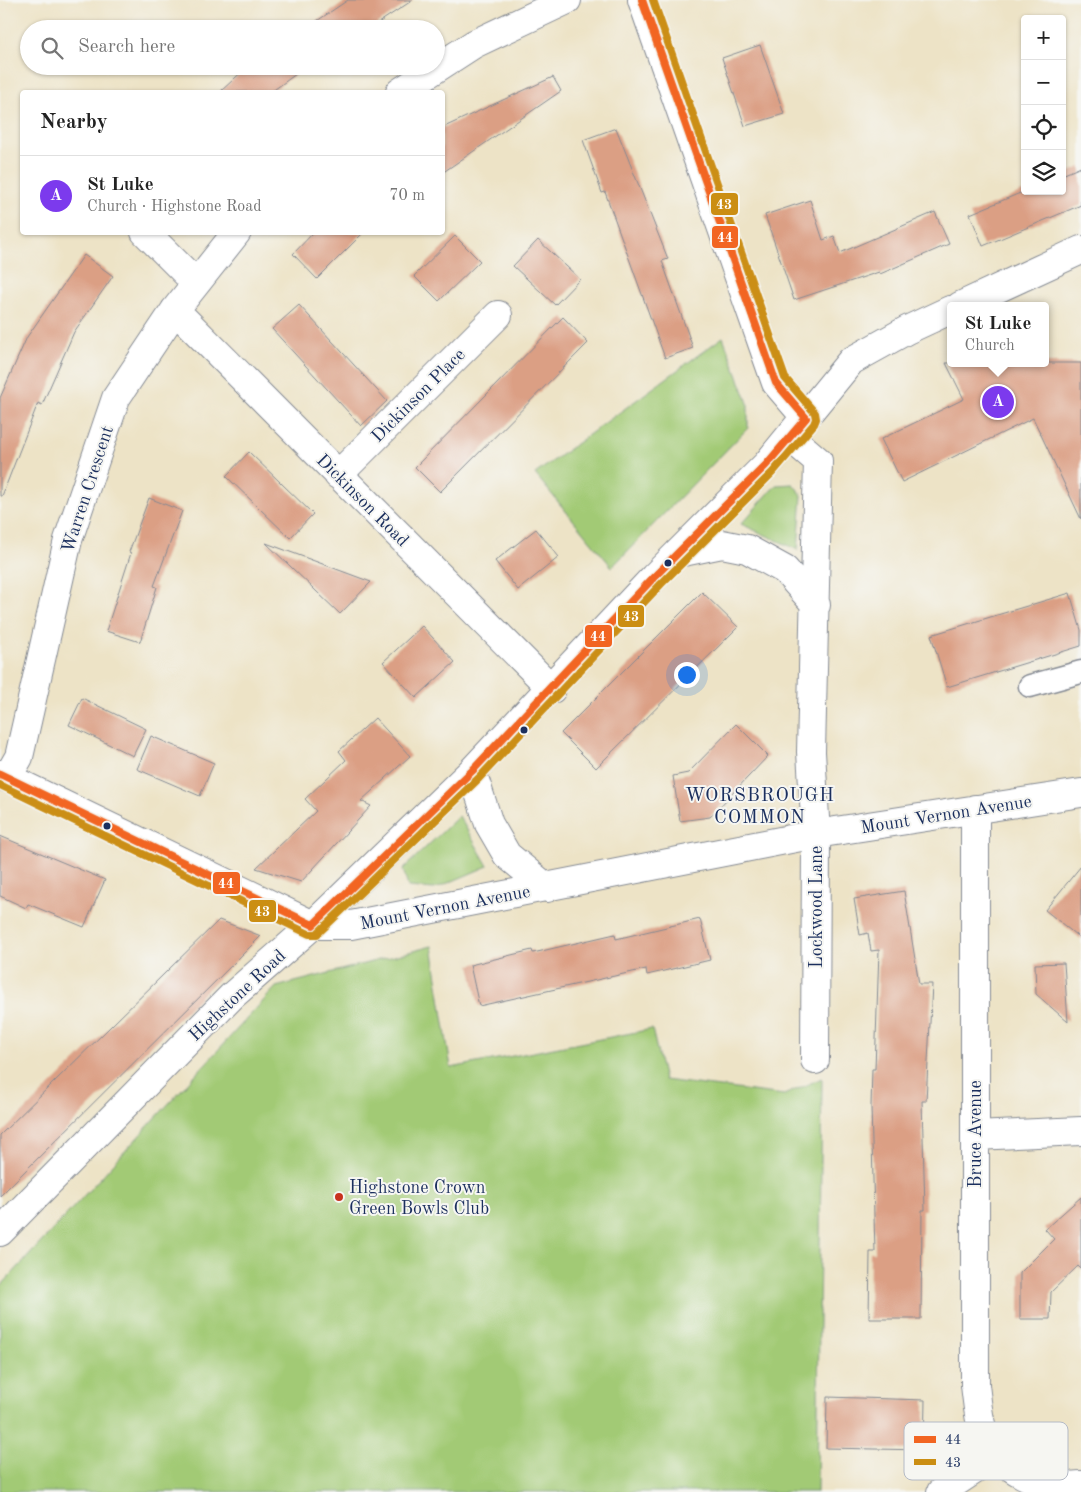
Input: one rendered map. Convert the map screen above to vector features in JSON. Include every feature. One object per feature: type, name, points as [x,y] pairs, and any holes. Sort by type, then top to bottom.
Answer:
[{"type":"street","points":[[445,63],[474,44],[567,0]]},
{"type":"street","points":[[642,0],[776,383],[798,427]]},
{"type":"street","points":[[403,90],[426,75]]},
{"type":"street","points":[[148,235],[196,284]]},
{"type":"street","name":"Warren Crescent","points":[[3,776],[19,757],[68,540],[116,398],[175,310],[235,235]]},
{"type":"street","points":[[969,302],[1081,250]]},
{"type":"street","name":"Dickinson Road","points":[[175,310],[552,688]]},
{"type":"street","name":"Highstone Road","points":[[0,1232],[232,996],[313,925],[472,771],[678,553],[766,465],[852,361],[907,330],[947,311]]},
{"type":"street","name":"Dickinson Place","points":[[338,475],[498,315]]},
{"type":"street","name":"Lockwood Lane","points":[[798,427],[818,461],[811,752],[816,834],[816,1060]]},
{"type":"street","points":[[678,553],[722,544],[747,550],[785,570],[816,605]]},
{"type":"street","name":"Mount Vernon Avenue","points":[[472,771],[489,824],[506,855],[547,888]]},
{"type":"street","points":[[3,776],[313,925]]},
{"type":"street","name":"Mount Vernon Avenue","points":[[313,925],[351,925],[816,834],[1081,793]]},
{"type":"street","name":"Bruce Avenue","points":[[975,809],[975,1385],[981,1422]]},
{"type":"street","points":[[975,1136],[1081,1131]]},
{"type":"street","points":[[941,1492],[959,1480]]},
{"type":"street","name":"Bruce Avenue","points":[[1033,1480],[1067,1487],[1081,1485]]},
{"type":"lane","points":[[1030,686],[1081,672]]},
{"type":"green space","points":[[723,337],[748,403],[748,428],[612,567],[535,474]]},
{"type":"green space","points":[[793,484],[802,495],[798,550],[741,524],[776,485]]},
{"type":"green space","points":[[459,816],[488,866],[434,889],[408,887],[403,869]]},
{"type":"green space","points":[[432,946],[451,1068],[652,1029],[664,1080],[784,1095],[822,1078],[817,1492],[0,1492],[0,1287],[276,987]]},
{"type":"building","points":[[348,0],[413,0],[383,20],[318,20]]},
{"type":"building","points":[[760,45],[784,114],[745,126],[722,58]]},
{"type":"building","points":[[238,75],[295,75],[274,90],[222,90]]},
{"type":"building","points":[[553,77],[561,91],[445,171],[445,127]]},
{"type":"building","points":[[616,128],[668,259],[662,261],[693,348],[665,358],[605,192],[602,193],[583,140]]},
{"type":"building","points":[[1081,167],[1081,205],[983,246],[970,214],[1021,193],[1021,195],[1066,195],[1066,173]]},
{"type":"building","points":[[810,200],[823,240],[834,236],[840,253],[935,212],[949,244],[880,274],[879,272],[794,300],[765,215]]},
{"type":"building","points":[[311,235],[361,235],[317,279],[293,254]]},
{"type":"building","points":[[455,236],[480,261],[439,301],[414,276]]},
{"type":"building","points":[[538,240],[580,279],[555,305],[513,266]]},
{"type":"building","points":[[84,255],[113,276],[74,332],[42,405],[38,403],[2,496],[0,496],[0,398],[27,337]]},
{"type":"building","points":[[299,305],[387,401],[361,426],[272,329]]},
{"type":"building","points":[[563,317],[588,343],[440,492],[415,467]]},
{"type":"building","points":[[1049,363],[1081,363],[1081,519],[1033,418],[902,482],[881,439],[964,399],[948,367],[1049,367]]},
{"type":"building","points":[[249,452],[313,514],[290,538],[226,476]]},
{"type":"building","points":[[149,498],[182,511],[154,586],[157,587],[140,642],[106,631],[131,553],[129,552]]},
{"type":"building","points":[[536,529],[559,557],[518,590],[495,561]]},
{"type":"building","points":[[266,543],[371,582],[340,614]]},
{"type":"building","points":[[702,592],[738,627],[596,768],[561,733]]},
{"type":"building","points":[[1070,593],[1081,630],[1081,646],[947,687],[931,635]]},
{"type":"building","points":[[422,626],[455,662],[416,698],[383,662]]},
{"type":"building","points":[[82,698],[146,729],[133,756],[69,725]]},
{"type":"building","points":[[375,718],[410,756],[361,801],[371,806],[301,882],[256,868],[316,811],[305,799],[346,760],[339,751]]},
{"type":"building","points":[[736,724],[768,756],[710,817],[680,821],[673,776],[688,773]]},
{"type":"building","points":[[151,736],[214,763],[200,796],[137,769]]},
{"type":"building","points":[[0,836],[105,880],[84,927],[28,904],[26,908],[0,896]]},
{"type":"building","points":[[1081,866],[1081,939],[1045,910]]},
{"type":"building","points":[[904,891],[919,984],[932,984],[926,1101],[922,1101],[925,1210],[922,1210],[921,1319],[869,1319],[870,1252],[875,1252],[871,1106],[872,1069],[875,1069],[879,950],[871,951],[868,933],[860,935],[854,899]]},
{"type":"building","points":[[700,919],[710,960],[647,975],[646,969],[479,1006],[470,965],[532,950],[533,953],[615,934],[616,939]]},
{"type":"building","points":[[219,920],[261,936],[0,1196],[0,1135]]},
{"type":"building","points":[[1064,963],[1068,1022],[1036,994],[1035,964]]},
{"type":"building","points":[[1081,1197],[1081,1269],[1078,1266],[1051,1292],[1050,1319],[1020,1319],[1020,1273],[1054,1239],[1045,1229]]},
{"type":"building","points":[[827,1397],[925,1400],[925,1422],[904,1422],[904,1450],[826,1448]]},
{"type":"transit line","name":"44","points":[[0,774],[313,925],[472,771],[654,577],[766,465],[806,418],[776,383],[642,0]]},
{"type":"transit line","name":"43","points":[[0,785],[309,934],[317,934],[479,778],[661,584],[773,472],[814,424],[816,419],[815,413],[785,378],[653,0]]},
{"type":"place","name":"St Luke","points":[[998,402]]},
{"type":"place","name":"Highstone Crown Green Bowls Club","points":[[339,1197]]},
{"type":"district","name":"WORSBROUGH COMMON","points":[[760,805]]}]
